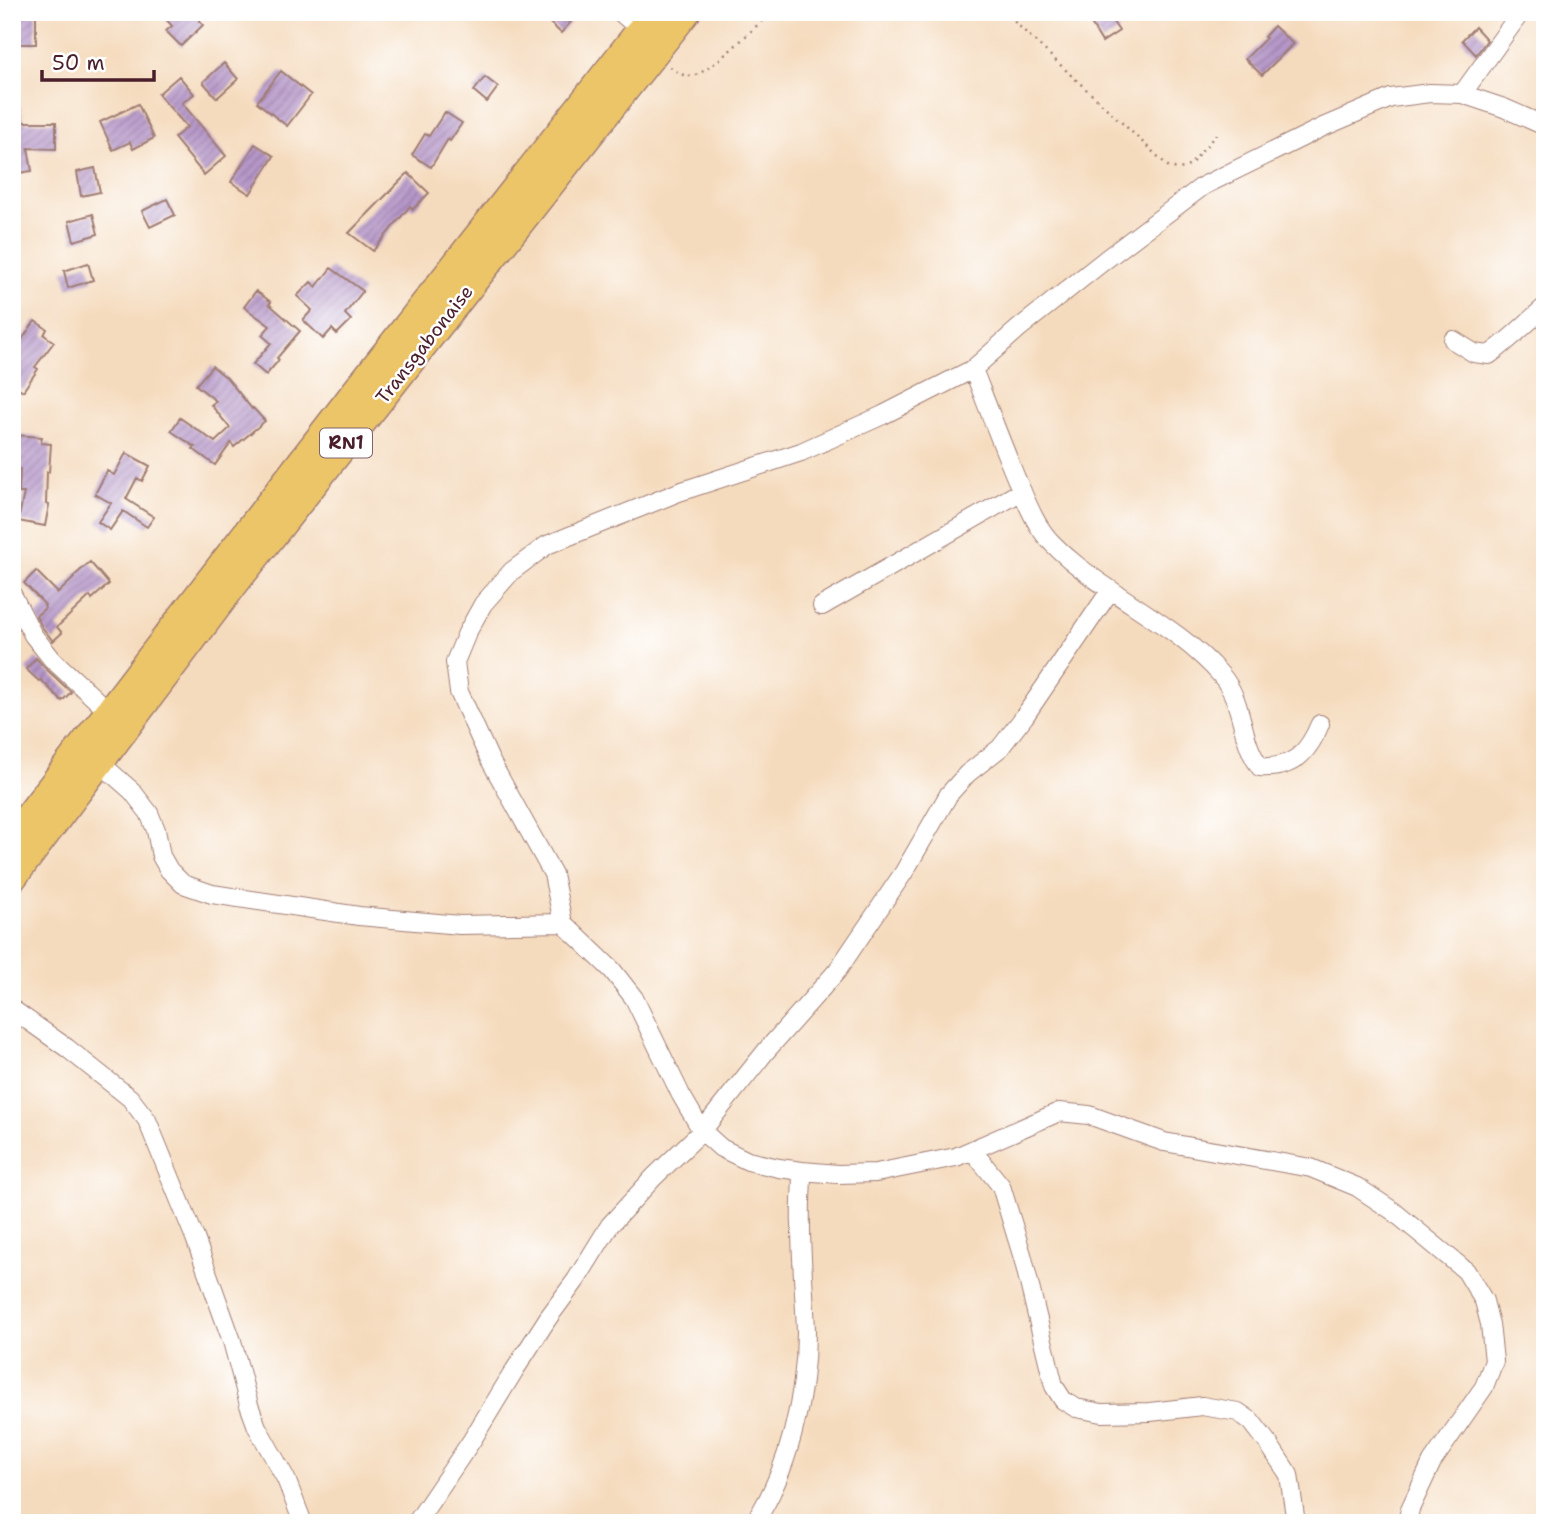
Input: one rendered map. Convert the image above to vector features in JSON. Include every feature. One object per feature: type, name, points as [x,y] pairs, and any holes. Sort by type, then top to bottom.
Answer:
[{"type":"highway","name":"Transgabonaise","points":[[12,838],[385,354],[575,113],[651,32],[686,12]]},
{"type":"highway","name":"Transgabonaise","points":[[12,878],[233,585],[602,117],[651,32]]},
{"type":"street","points":[[620,12],[651,32]]},
{"type":"street","points":[[1462,94],[1521,12]]},
{"type":"street","points":[[1407,1523],[1410,1509],[1432,1461],[1484,1387],[1494,1361],[1490,1324],[1484,1301],[1466,1271],[1393,1211],[1357,1187],[1311,1168],[1164,1142],[1089,1115],[1059,1112],[956,1157],[876,1173],[838,1174],[779,1168],[741,1158],[721,1148],[702,1131],[681,1095],[634,998],[612,970],[563,923],[553,874],[490,760],[459,692],[455,662],[483,604],[512,571],[547,545],[679,492],[801,452],[883,415],[972,369],[1094,268],[1203,186],[1310,133],[1391,98],[1430,93],[1462,94],[1545,126]]},
{"type":"street","points":[[1453,340],[1474,353],[1489,355],[1545,307]]},
{"type":"street","points":[[972,369],[1021,491],[1050,541],[1080,569],[1184,641],[1222,676],[1234,693],[1252,756],[1260,767],[1275,768],[1288,764],[1312,743],[1320,724]]},
{"type":"street","points":[[822,606],[1021,491]]},
{"type":"street","points":[[416,1523],[610,1225],[654,1177],[702,1131],[766,1051],[837,971],[904,872],[949,794],[967,774],[1000,748],[1110,591]]},
{"type":"street","points":[[12,594],[33,635],[52,659],[108,711]]},
{"type":"street","points":[[99,762],[132,791],[149,813],[156,830],[161,856],[169,870],[183,884],[212,894],[359,916],[460,925],[563,923]]},
{"type":"street","points":[[12,1009],[130,1098],[147,1121],[195,1238],[227,1328],[257,1427],[286,1479],[303,1523]]},
{"type":"street","points":[[972,1150],[1001,1186],[1024,1258],[1054,1386],[1063,1400],[1076,1408],[1102,1413],[1150,1412],[1202,1406],[1238,1412],[1251,1421],[1289,1475],[1296,1523]]},
{"type":"street","points":[[754,1523],[777,1482],[786,1457],[802,1379],[806,1335],[800,1222],[802,1171]]},
{"type":"path","points":[[651,32],[671,67],[691,77],[714,64],[771,12]]},
{"type":"path","points":[[1004,12],[1169,167],[1185,169],[1218,132]]},
{"type":"building","points":[[12,12],[36,12],[36,44],[12,44]]},
{"type":"building","points":[[171,12],[206,12],[199,21],[203,25],[181,46],[166,31],[172,26],[165,18]]},
{"type":"building","points":[[538,12],[560,12],[571,22],[561,33]]},
{"type":"building","points":[[1107,13],[1119,31],[1102,42],[1091,24]]},
{"type":"building","points":[[1274,26],[1293,44],[1262,75],[1245,59]]},
{"type":"building","points":[[1475,27],[1487,40],[1476,55],[1462,40]]},
{"type":"building","points":[[224,63],[238,79],[217,98],[203,82]]},
{"type":"building","points":[[281,71],[311,95],[287,126],[257,102]]},
{"type":"building","points":[[179,76],[194,94],[182,103],[226,156],[204,175],[174,138],[187,127],[158,94]]},
{"type":"building","points":[[485,77],[498,87],[487,102],[474,91]]},
{"type":"building","points":[[12,98],[18,98],[23,122],[56,122],[56,149],[28,148],[32,171],[12,174]]},
{"type":"building","points":[[138,104],[154,138],[133,149],[130,142],[113,150],[100,122]]},
{"type":"building","points":[[445,112],[462,123],[450,141],[448,139],[431,167],[412,155],[425,134],[429,136]]},
{"type":"building","points":[[255,144],[274,156],[250,194],[231,182]]},
{"type":"building","points":[[95,168],[100,192],[81,196],[77,172]]},
{"type":"building","points":[[408,173],[429,193],[413,209],[410,206],[373,251],[349,233]]},
{"type":"building","points":[[167,199],[175,215],[150,227],[142,211]]},
{"type":"building","points":[[93,214],[98,234],[74,241],[69,221]]},
{"type":"building","points":[[88,263],[93,280],[68,288],[64,271]]},
{"type":"building","points":[[331,268],[363,291],[345,314],[351,320],[337,334],[332,329],[323,339],[303,320],[312,310],[297,296],[311,282],[316,287]]},
{"type":"building","points":[[256,291],[300,331],[266,375],[253,364],[271,343],[262,335],[270,326],[244,307]]},
{"type":"building","points":[[35,321],[47,329],[44,335],[54,342],[35,367],[38,369],[23,391],[12,383],[12,364],[21,351],[16,348]]},
{"type":"building","points":[[212,366],[227,378],[265,421],[234,447],[231,443],[215,465],[171,431],[180,418],[215,442],[230,428],[211,405],[216,401],[196,385]]},
{"type":"building","points":[[14,435],[42,437],[41,443],[51,444],[47,472],[46,504],[49,505],[45,526],[18,521],[24,493],[19,493],[20,469],[12,469]]},
{"type":"building","points":[[126,453],[150,466],[142,481],[137,478],[126,499],[154,517],[147,527],[123,511],[110,530],[98,522],[111,503],[95,494],[107,471],[114,475]]},
{"type":"building","points":[[90,562],[109,584],[92,599],[90,596],[57,627],[62,633],[53,641],[36,616],[45,605],[24,583],[36,571],[58,593]]},
{"type":"building","points":[[36,658],[71,692],[62,701],[26,669]]}]
